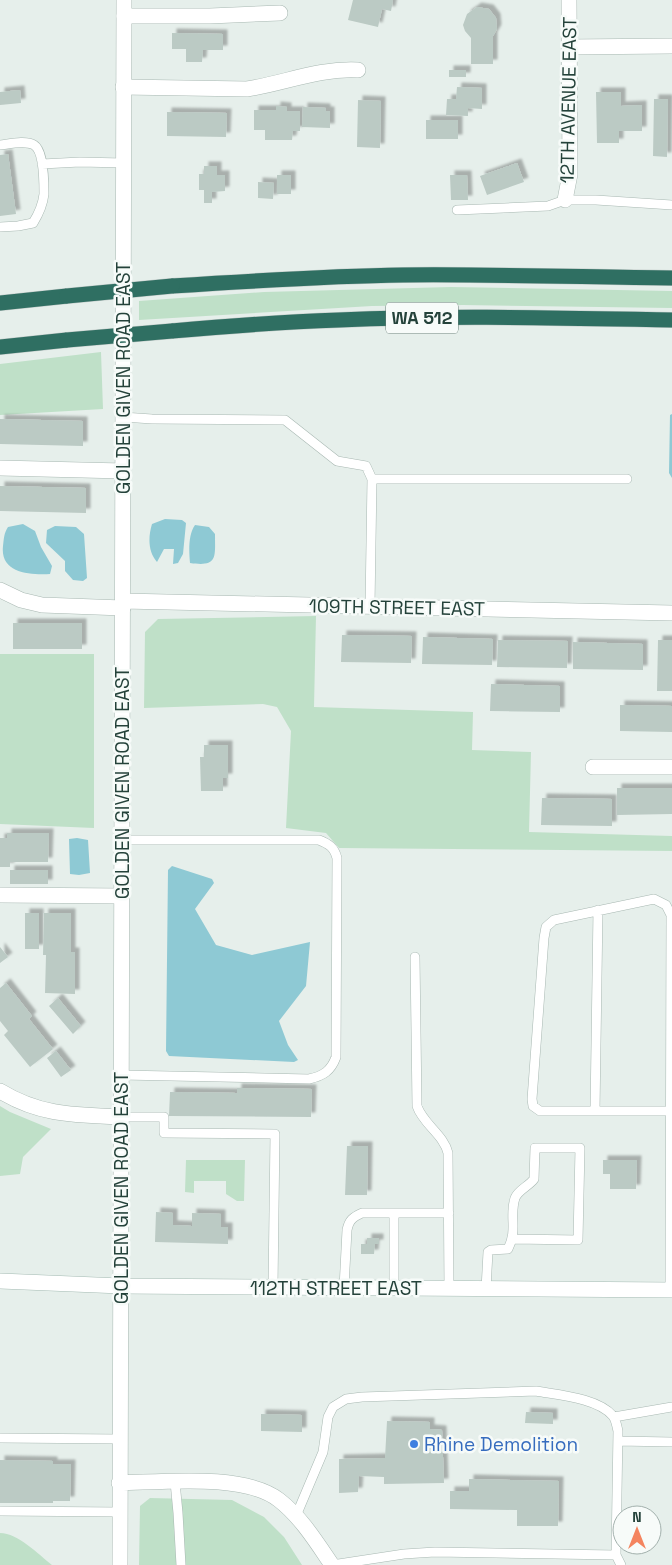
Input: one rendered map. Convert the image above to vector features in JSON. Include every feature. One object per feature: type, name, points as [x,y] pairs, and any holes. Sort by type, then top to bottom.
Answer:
[{"type":"highway","name":"WA 512","points":[[0,303],[172,286],[402,275],[672,278]]},
{"type":"highway","name":"WA 512","points":[[0,347],[256,324],[403,318],[672,320]]},
{"type":"street","name":"GOLDEN GIVEN ROAD EAST","points":[[120,1565],[124,0]]},
{"type":"street","name":"12TH AVENUE EAST","points":[[565,200],[570,174],[569,0]]},
{"type":"street","points":[[124,16],[219,16],[280,13]]},
{"type":"street","points":[[570,47],[672,46]]},
{"type":"street","points":[[123,87],[247,89],[266,86],[318,72],[339,69],[358,70]]},
{"type":"street","points":[[0,468],[123,471]]},
{"type":"street","name":"109TH STREET EAST","points":[[0,590],[21,600],[42,605],[370,606],[672,614]]},
{"type":"street","points":[[593,767],[672,767]]},
{"type":"street","points":[[0,895],[122,896]]},
{"type":"street","points":[[0,1091],[18,1102],[59,1114],[122,1117]]},
{"type":"street","name":"112TH STREET EAST","points":[[0,1281],[121,1286],[671,1290]]},
{"type":"street","points":[[120,1483],[210,1482],[242,1484],[258,1488],[280,1500],[296,1516],[332,1565]]},
{"type":"lane","points":[[0,145],[29,143],[39,150],[44,194],[37,216],[33,222],[18,226],[0,227]]},
{"type":"lane","points":[[42,164],[80,162],[123,163]]},
{"type":"lane","points":[[456,210],[548,206],[565,200],[672,205]]},
{"type":"lane","points":[[123,417],[285,420],[337,461],[366,466],[372,479],[370,606]]},
{"type":"lane","points":[[372,479],[627,479]]},
{"type":"lane","points":[[122,840],[319,840],[329,844],[334,850],[337,858],[337,878],[336,1057],[333,1065],[327,1072],[319,1077],[309,1079],[122,1075]]},
{"type":"lane","points":[[670,1112],[540,1111],[533,1106],[544,938],[546,927],[554,920],[654,899],[666,905],[671,915],[671,1290]]},
{"type":"lane","points":[[595,1111],[598,910]]},
{"type":"lane","points":[[415,957],[417,1106],[420,1114],[446,1146],[449,1213],[449,1288]]},
{"type":"lane","points":[[122,1117],[164,1117],[164,1133],[275,1134],[273,1288]]},
{"type":"lane","points":[[486,1289],[488,1252],[491,1250],[508,1249],[513,1239],[513,1210],[516,1197],[534,1179],[535,1148],[580,1148],[578,1240],[513,1239]]},
{"type":"lane","points":[[344,1288],[347,1230],[354,1216],[362,1213],[449,1213]]},
{"type":"lane","points":[[394,1213],[394,1288]]},
{"type":"lane","points":[[296,1516],[323,1452],[328,1417],[333,1407],[346,1399],[536,1391],[563,1395],[597,1404],[614,1417],[618,1431],[617,1505]]},
{"type":"lane","points":[[614,1417],[672,1407]]},
{"type":"lane","points":[[0,1438],[120,1439]]},
{"type":"lane","points":[[618,1441],[672,1442]]},
{"type":"lane","points":[[175,1482],[181,1565]]},
{"type":"lane","points":[[0,1511],[120,1512]]},
{"type":"lane","points":[[332,1565],[404,1554],[435,1552],[612,1555]]},
{"type":"lane","points":[[616,1555],[621,1565]]},
{"type":"green space","points":[[451,287],[672,291],[672,308],[463,305],[372,306],[139,320],[139,301],[264,292]]},
{"type":"green space","points":[[101,352],[103,409],[0,415],[0,364]]},
{"type":"green space","points":[[316,616],[314,707],[473,712],[472,750],[531,752],[529,832],[672,836],[672,851],[339,848],[326,833],[286,828],[291,731],[277,707],[263,704],[144,708],[145,632],[158,619]]},
{"type":"green space","points":[[0,654],[94,654],[94,828],[0,824]]},
{"type":"green space","points":[[0,1106],[51,1129],[23,1157],[20,1174],[0,1176]]},
{"type":"green space","points":[[186,1160],[245,1160],[244,1201],[237,1201],[226,1194],[226,1181],[194,1181],[194,1193],[185,1192]]},
{"type":"green space","points":[[150,1498],[232,1500],[264,1517],[284,1537],[302,1565],[139,1565],[140,1506]]},
{"type":"green space","points":[[0,1533],[14,1536],[21,1540],[52,1565],[0,1565]]},
{"type":"water","points":[[672,414],[672,478],[669,473],[670,415]]},
{"type":"water","points":[[165,519],[182,520],[186,523],[183,554],[178,563],[173,564],[174,549],[164,549],[157,562],[150,549],[149,539],[152,524]]},
{"type":"water","points":[[23,524],[35,531],[41,547],[52,566],[50,574],[25,573],[11,567],[6,562],[3,555],[3,546],[6,531],[8,527]]},
{"type":"water","points":[[195,525],[209,527],[215,534],[213,559],[206,564],[190,563],[190,538]]},
{"type":"water","points":[[55,526],[76,527],[84,534],[87,578],[83,581],[73,580],[65,571],[65,561],[46,543],[47,530]]},
{"type":"water","points":[[69,839],[88,840],[90,873],[70,874]]},
{"type":"water","points":[[172,866],[212,879],[214,883],[195,909],[216,945],[252,955],[310,942],[306,986],[279,1021],[288,1045],[298,1060],[294,1062],[169,1056],[166,1051],[168,870]]},
{"type":"building","points":[[353,0],[393,0],[391,11],[382,9],[378,27],[348,20]]},
{"type":"building","points":[[477,7],[489,9],[496,18],[497,29],[493,36],[493,64],[471,64],[471,38],[463,25],[467,14]]},
{"type":"building","points":[[172,33],[223,34],[223,50],[203,50],[202,62],[186,62],[186,49],[172,49]]},
{"type":"building","points":[[449,70],[466,70],[466,77],[449,77]]},
{"type":"building","points":[[457,87],[482,88],[482,109],[468,108],[468,116],[446,115],[447,99],[456,99]]},
{"type":"building","points":[[20,90],[21,103],[0,105],[0,92]]},
{"type":"building","points":[[596,92],[621,92],[621,106],[642,105],[642,131],[619,131],[619,143],[597,143]]},
{"type":"building","points":[[654,99],[668,99],[667,157],[653,156]]},
{"type":"building","points":[[358,100],[381,101],[380,148],[357,147]]},
{"type":"building","points":[[276,106],[287,107],[287,111],[300,111],[300,131],[293,131],[292,140],[265,140],[265,130],[254,130],[254,110],[276,110]]},
{"type":"building","points":[[303,107],[326,108],[326,111],[330,111],[330,128],[302,127]]},
{"type":"building","points":[[167,112],[227,113],[226,137],[167,136]]},
{"type":"building","points":[[426,120],[458,120],[458,139],[426,139]]},
{"type":"building","points":[[8,154],[16,214],[0,216],[0,155]]},
{"type":"building","points":[[517,163],[524,182],[487,195],[480,176]]},
{"type":"building","points":[[204,166],[217,166],[217,175],[225,175],[225,191],[212,192],[212,203],[204,203],[204,190],[199,190],[199,174],[204,174]]},
{"type":"building","points":[[277,175],[291,175],[291,194],[277,194]]},
{"type":"building","points":[[450,175],[467,175],[468,200],[451,200]]},
{"type":"building","points":[[258,182],[274,183],[273,199],[258,198]]},
{"type":"building","points":[[0,419],[83,421],[83,446],[0,444]]},
{"type":"building","points":[[0,486],[86,488],[86,513],[0,511]]},
{"type":"building","points":[[13,623],[82,623],[82,649],[13,649]]},
{"type":"building","points":[[342,635],[412,636],[411,663],[341,662]]},
{"type":"building","points":[[423,637],[493,639],[492,665],[422,664]]},
{"type":"building","points":[[498,640],[568,641],[567,668],[497,667]]},
{"type":"building","points":[[658,640],[672,640],[672,691],[657,691]]},
{"type":"building","points":[[573,642],[643,644],[643,670],[573,669]]},
{"type":"building","points":[[491,684],[560,686],[560,712],[490,711]]},
{"type":"building","points":[[620,705],[672,706],[672,732],[620,731]]},
{"type":"building","points":[[204,745],[228,745],[228,778],[223,778],[223,791],[201,791],[200,757],[204,757]]},
{"type":"building","points":[[617,788],[672,788],[672,814],[617,815]]},
{"type":"building","points":[[542,798],[612,799],[612,826],[541,825]]},
{"type":"building","points":[[7,833],[49,833],[48,862],[10,862],[10,867],[0,867],[0,838],[7,838]]},
{"type":"building","points":[[10,870],[48,870],[48,884],[10,884]]},
{"type":"building","points":[[25,913],[39,913],[39,949],[25,949]]},
{"type":"building","points":[[44,913],[71,913],[71,952],[75,952],[75,994],[45,993],[46,955],[43,955]]},
{"type":"building","points":[[0,947],[8,957],[0,963]]},
{"type":"building","points":[[6,983],[32,1016],[29,1019],[53,1049],[30,1067],[4,1035],[8,1031],[0,1021],[0,988]]},
{"type":"building","points":[[58,998],[81,1026],[73,1034],[49,1006]]},
{"type":"building","points":[[56,1051],[71,1070],[61,1077],[47,1058]]},
{"type":"building","points":[[237,1088],[312,1089],[311,1117],[169,1116],[170,1092],[237,1093]]},
{"type":"building","points":[[347,1146],[368,1146],[367,1195],[345,1195]]},
{"type":"building","points":[[603,1160],[637,1160],[636,1189],[610,1189],[610,1174],[603,1174]]},
{"type":"building","points":[[156,1212],[173,1213],[173,1225],[192,1226],[192,1213],[221,1214],[221,1227],[228,1227],[228,1244],[155,1242]]},
{"type":"building","points":[[367,1238],[379,1238],[379,1244],[375,1244],[374,1254],[361,1254],[361,1244],[367,1244]]},
{"type":"building","points":[[526,1412],[553,1413],[553,1424],[525,1423]]},
{"type":"building","points":[[261,1414],[302,1415],[302,1432],[261,1431]]},
{"type":"building","name":"Rhine Demolition","points":[[387,1421],[430,1422],[430,1429],[442,1430],[444,1483],[384,1484],[384,1477],[359,1476],[358,1492],[339,1493],[339,1459],[385,1458]]},
{"type":"building","points":[[0,1460],[53,1461],[53,1464],[71,1464],[70,1501],[53,1501],[53,1503],[0,1503]]},
{"type":"building","points":[[469,1479],[559,1481],[558,1526],[517,1526],[517,1510],[450,1509],[450,1491],[469,1491]]},
{"type":"place","name":"Rhine Demolition","points":[[414,1444]]}]
